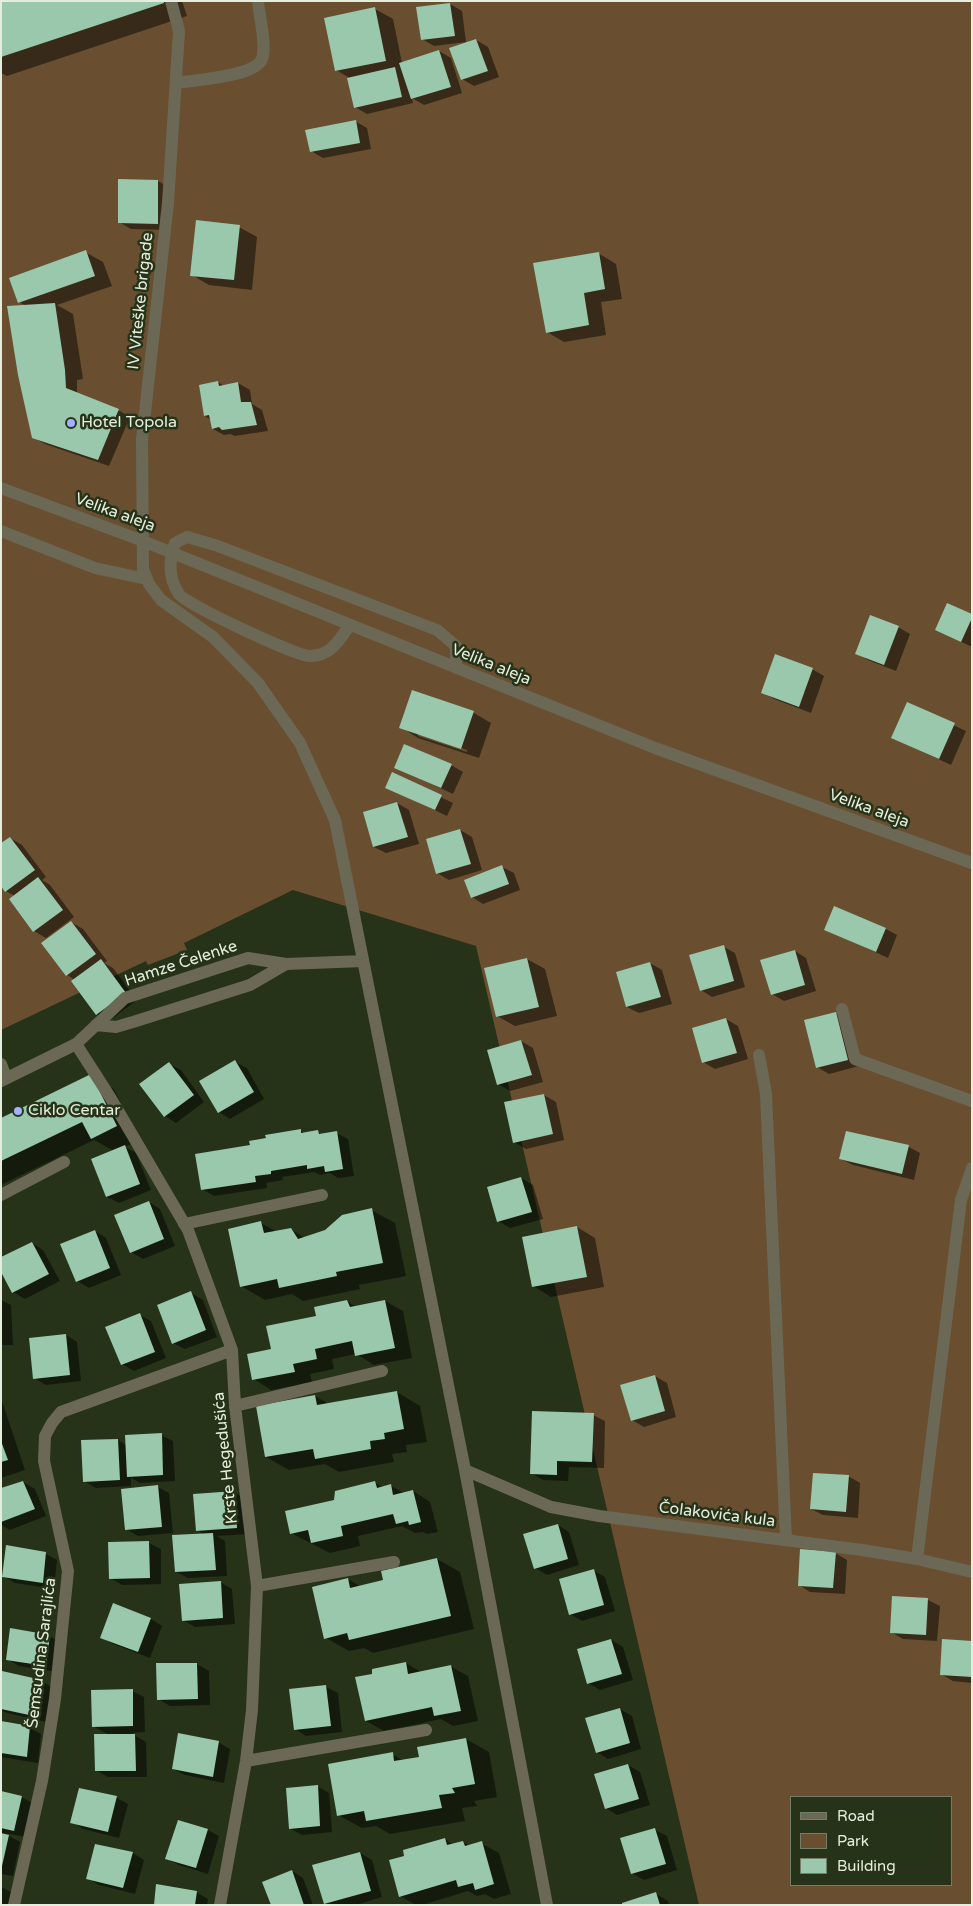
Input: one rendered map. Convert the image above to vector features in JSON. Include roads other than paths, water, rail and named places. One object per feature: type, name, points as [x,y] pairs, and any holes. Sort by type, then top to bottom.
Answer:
[{"type":"street","name":"IV Viteške brigade","points":[[171,1],[179,31],[168,203],[142,440],[143,569],[146,579],[161,600],[214,637],[258,683],[300,743],[335,820],[465,1470],[547,1905]]},
{"type":"street","points":[[176,83],[243,72],[254,68],[261,60],[263,52],[258,1]]},
{"type":"street","name":"Velika aleja","points":[[1,488],[172,552],[655,748],[972,863]]},
{"type":"street","points":[[1,531],[95,568],[146,579]]},
{"type":"street","points":[[350,625],[331,651],[309,656],[270,641],[210,613],[179,596],[170,572],[175,543],[187,537],[215,545],[437,630],[456,646],[456,668]]},
{"type":"street","name":"Hamze Čelenke","points":[[3,1080],[76,1044],[125,998],[248,958],[286,964],[362,961]]},
{"type":"street","name":"Hamze Čelenke","points":[[96,1025],[116,1027],[250,985],[286,964]]},
{"type":"street","points":[[842,1009],[855,1059],[972,1101]]},
{"type":"street","name":"Krste Hegedušića","points":[[76,1044],[110,1097],[184,1224],[232,1350],[235,1406],[257,1586],[252,1710],[246,1761],[220,1905]]},
{"type":"street","points":[[758,1055],[766,1094],[786,1540]]},
{"type":"street","points":[[1,1064],[3,1080]]},
{"type":"street","points":[[1,1195],[64,1162]]},
{"type":"street","points":[[917,1559],[961,1200],[972,1168]]},
{"type":"street","points":[[184,1224],[322,1194]]},
{"type":"street","name":"Šemsudina Sarajlića","points":[[14,1905],[44,1772],[55,1699],[68,1571],[44,1461],[45,1436],[61,1412],[232,1350]]},
{"type":"street","points":[[235,1406],[382,1371]]},
{"type":"street","name":"Čolakovića kula","points":[[465,1470],[551,1507],[599,1516],[917,1559],[972,1572]]},
{"type":"street","points":[[257,1586],[394,1562]]},
{"type":"street","points":[[246,1761],[426,1730]]},
{"type":"place","name":"Hotel Topola","points":[[71,423]]},
{"type":"place","name":"Ciklo Centar","points":[[18,1111]]}]
